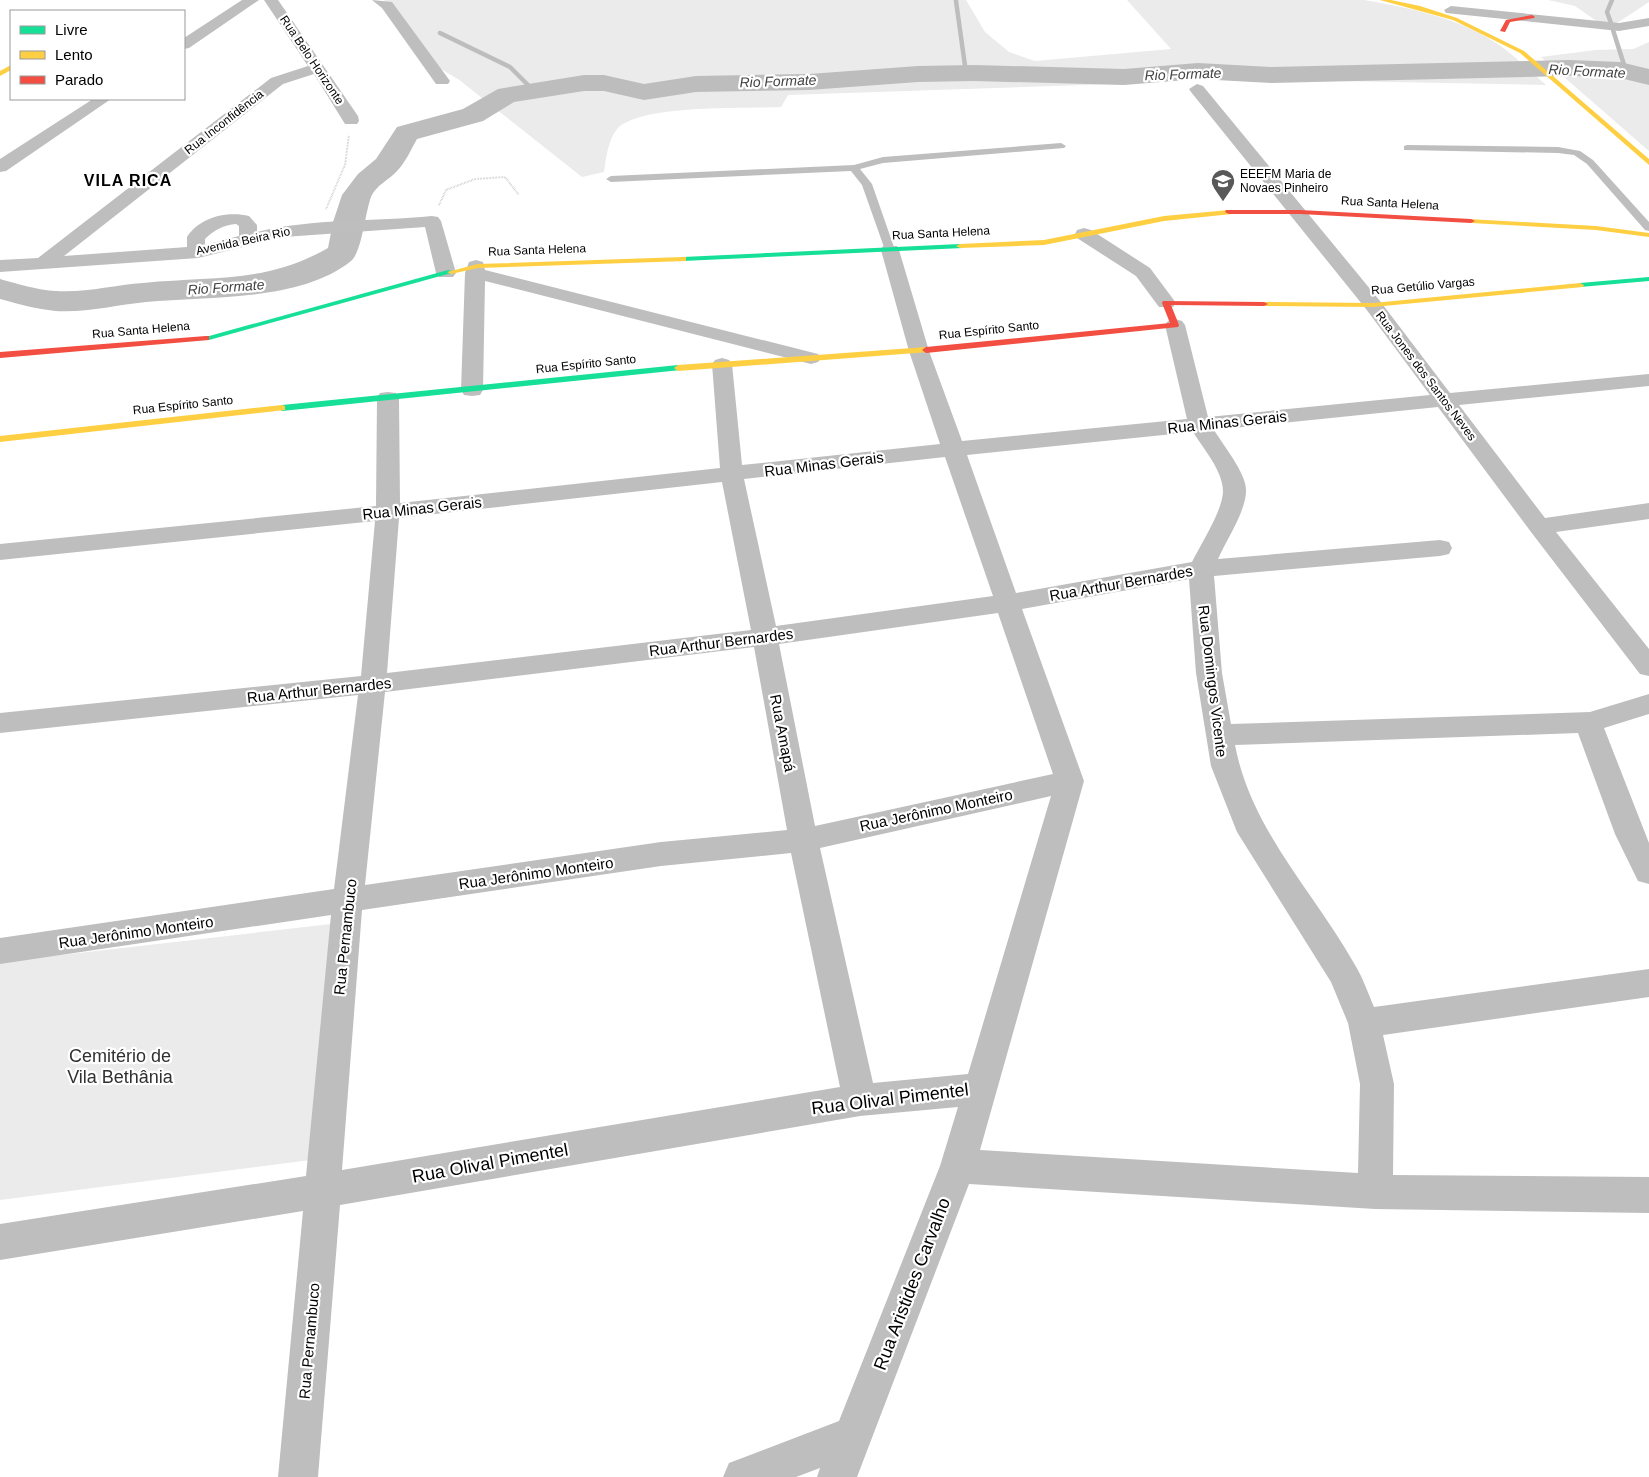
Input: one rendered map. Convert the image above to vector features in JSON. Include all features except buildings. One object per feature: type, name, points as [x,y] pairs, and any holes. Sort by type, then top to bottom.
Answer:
[{"type":"street","points":[[185,44],[252,0]]},
{"type":"street","name":"Rua Belo Horizonte","points":[[271,0],[350,116],[351,121]]},
{"type":"street","points":[[379,0],[387,5],[442,81]]},
{"type":"street","points":[[1387,0],[1431,10],[1473,27],[1522,52]]},
{"type":"street","points":[[1488,0],[1569,20]]},
{"type":"street","points":[[1431,10],[1457,3],[1503,31],[1522,52],[1649,163]]},
{"type":"street","points":[[1476,13],[1569,20],[1619,27],[1649,22]]},
{"type":"street","points":[[1503,31],[1508,21],[1532,17]]},
{"type":"street","name":"Rua Inconfidência","points":[[42,264],[277,81],[318,68]]},
{"type":"street","name":"Rua Jones dos Santos Neves","points":[[1197,89],[1300,212],[1373,305],[1539,527],[1649,667]]},
{"type":"street","points":[[3,163],[101,100]]},
{"type":"street","name":"Rua Santa Helena","points":[[0,355],[208,338],[446,272],[1054,241],[1135,223],[1204,212],[1300,212],[1596,228],[1649,235]]},
{"type":"street","points":[[198,252],[195,244],[196,237],[212,224],[225,219],[243,220],[248,225],[248,240]]},
{"type":"street","points":[[432,221],[446,272]]},
{"type":"street","name":"Avenida Beira Rio","points":[[0,266],[198,252],[284,231],[322,227],[384,226],[432,221]]},
{"type":"street","name":"Rua Domingos Vicente","points":[[1093,233],[1143,272],[1171,314],[1199,424],[1229,472],[1235,490],[1232,504],[1201,569],[1209,673],[1225,766],[1247,824],[1344,975],[1364,1023],[1377,1084],[1375,1192]]},
{"type":"street","points":[[890,250],[919,351],[1070,781]]},
{"type":"street","points":[[472,390],[475,270],[811,358]]},
{"type":"street","name":"Rua Getúlio Vargas","points":[[1171,314],[1198,303],[1373,305],[1649,280]]},
{"type":"street","name":"Rua Espírito Santo","points":[[0,439],[722,364],[919,351],[1171,314]]},
{"type":"street","name":"Rua Amapá","points":[[722,364],[732,475],[803,840],[860,1100]]},
{"type":"street","name":"Rua Minas Gerais","points":[[0,552],[732,475],[954,449],[1649,380]]},
{"type":"street","name":"Rua Pernambuco","points":[[298,1477],[321,1191],[348,901],[373,684],[388,512],[388,398]]},
{"type":"street","points":[[1539,527],[1649,511]]},
{"type":"street","name":"Rua Arthur Bernardes","points":[[0,723],[373,684],[765,637],[1007,603],[1201,569],[1440,548]]},
{"type":"street","points":[[1219,735],[1590,722],[1649,704]]},
{"type":"street","points":[[1590,722],[1590,732],[1630,834],[1649,872]]},
{"type":"street","name":"Rua Jerônimo Monteiro","points":[[0,951],[661,854],[803,840],[1070,781]]},
{"type":"street","name":"Rua Aristides Carvalho","points":[[838,1477],[958,1166],[1070,781]]},
{"type":"street","points":[[1364,1023],[1649,983]]},
{"type":"street","name":"Rua Olival Pimentel","points":[[0,1242],[321,1191],[860,1100],[981,1089]]},
{"type":"street","points":[[958,1166],[1375,1192],[1649,1195]]},
{"type":"street","points":[[743,1477],[854,1435]]},
{"type":"lane","points":[[611,179],[854,168],[883,160],[1061,146]]},
{"type":"lane","points":[[1407,148],[1558,150],[1577,153],[1590,162],[1649,228]]},
{"type":"lane","points":[[854,168],[867,184],[890,250]]},
{"type":"path","points":[[322,227],[326,208],[343,174],[349,151],[351,121]]},
{"type":"path","points":[[432,221],[446,190],[475,179],[505,178],[519,195]]},
{"type":"green space","points":[[384,0],[966,0],[985,32],[1009,52],[1035,61],[1171,49],[1127,0],[1364,0],[1418,11],[1471,29],[1502,47],[1546,85],[1173,78],[1143,83],[788,95],[781,107],[671,111],[631,120],[615,132],[608,149],[604,172],[582,177],[458,79],[422,58]]},
{"type":"green space","points":[[1548,0],[1649,0],[1649,2],[1608,29],[1575,6]]},
{"type":"green space","points":[[1649,42],[1649,151],[1541,57],[1595,50],[1633,49]]},
{"type":"green space","name":"Cemitério de Vila Bethânia","points":[[340,923],[311,1160],[0,1200],[0,962]]},
{"type":"waterway","points":[[1611,23],[1607,12],[1612,0]]},
{"type":"waterway","points":[[956,1],[966,73]]},
{"type":"waterway","points":[[1613,30],[1626,71]]},
{"type":"waterway","points":[[440,33],[510,67],[533,90]]},
{"type":"waterway","name":"Rio Formate","points":[[0,289],[56,301],[91,300],[150,292],[249,286],[296,276],[319,267],[341,254],[344,248],[348,222],[357,195],[368,180],[387,165],[407,133],[473,115],[507,95],[584,83],[604,83],[644,92],[696,84],[809,82],[918,74],[974,73],[1124,77],[1198,71],[1271,75],[1570,68],[1620,70],[1649,77]]},
{"type":"traffic: fast","points":[[683,259],[960,246]]},
{"type":"traffic: fast","points":[[206,338],[451,272]]},
{"type":"traffic: fast","points":[[1580,285],[1649,279]]},
{"type":"traffic: fast","points":[[282,408],[678,368]]},
{"type":"traffic: slow","points":[[1383,0],[1420,8],[1455,19],[1522,52],[1649,163]]},
{"type":"traffic: slow","points":[[0,74],[10,68]]},
{"type":"traffic: slow","points":[[960,246],[1044,243],[1185,215],[1229,212]]},
{"type":"traffic: slow","points":[[1471,221],[1596,228],[1649,235]]},
{"type":"traffic: slow","points":[[451,272],[478,266],[683,259]]},
{"type":"traffic: slow","points":[[1264,304],[1373,305],[1580,285]]},
{"type":"traffic: slow","points":[[678,368],[926,350]]},
{"type":"traffic: slow","points":[[0,439],[282,408]]},
{"type":"traffic: jam","points":[[1503,31],[1508,21],[1532,17]]},
{"type":"traffic: jam","points":[[1229,212],[1300,212],[1471,221]]},
{"type":"traffic: jam","points":[[926,350],[1175,325],[1166,303],[1264,304]]},
{"type":"traffic: jam","points":[[0,355],[206,338]]},
{"type":"place","name":"EEEFM Maria de Novaes Pinheiro","points":[[1223,202]]},
{"type":"district","name":"VILA RICA","points":[[128,180]]}]
